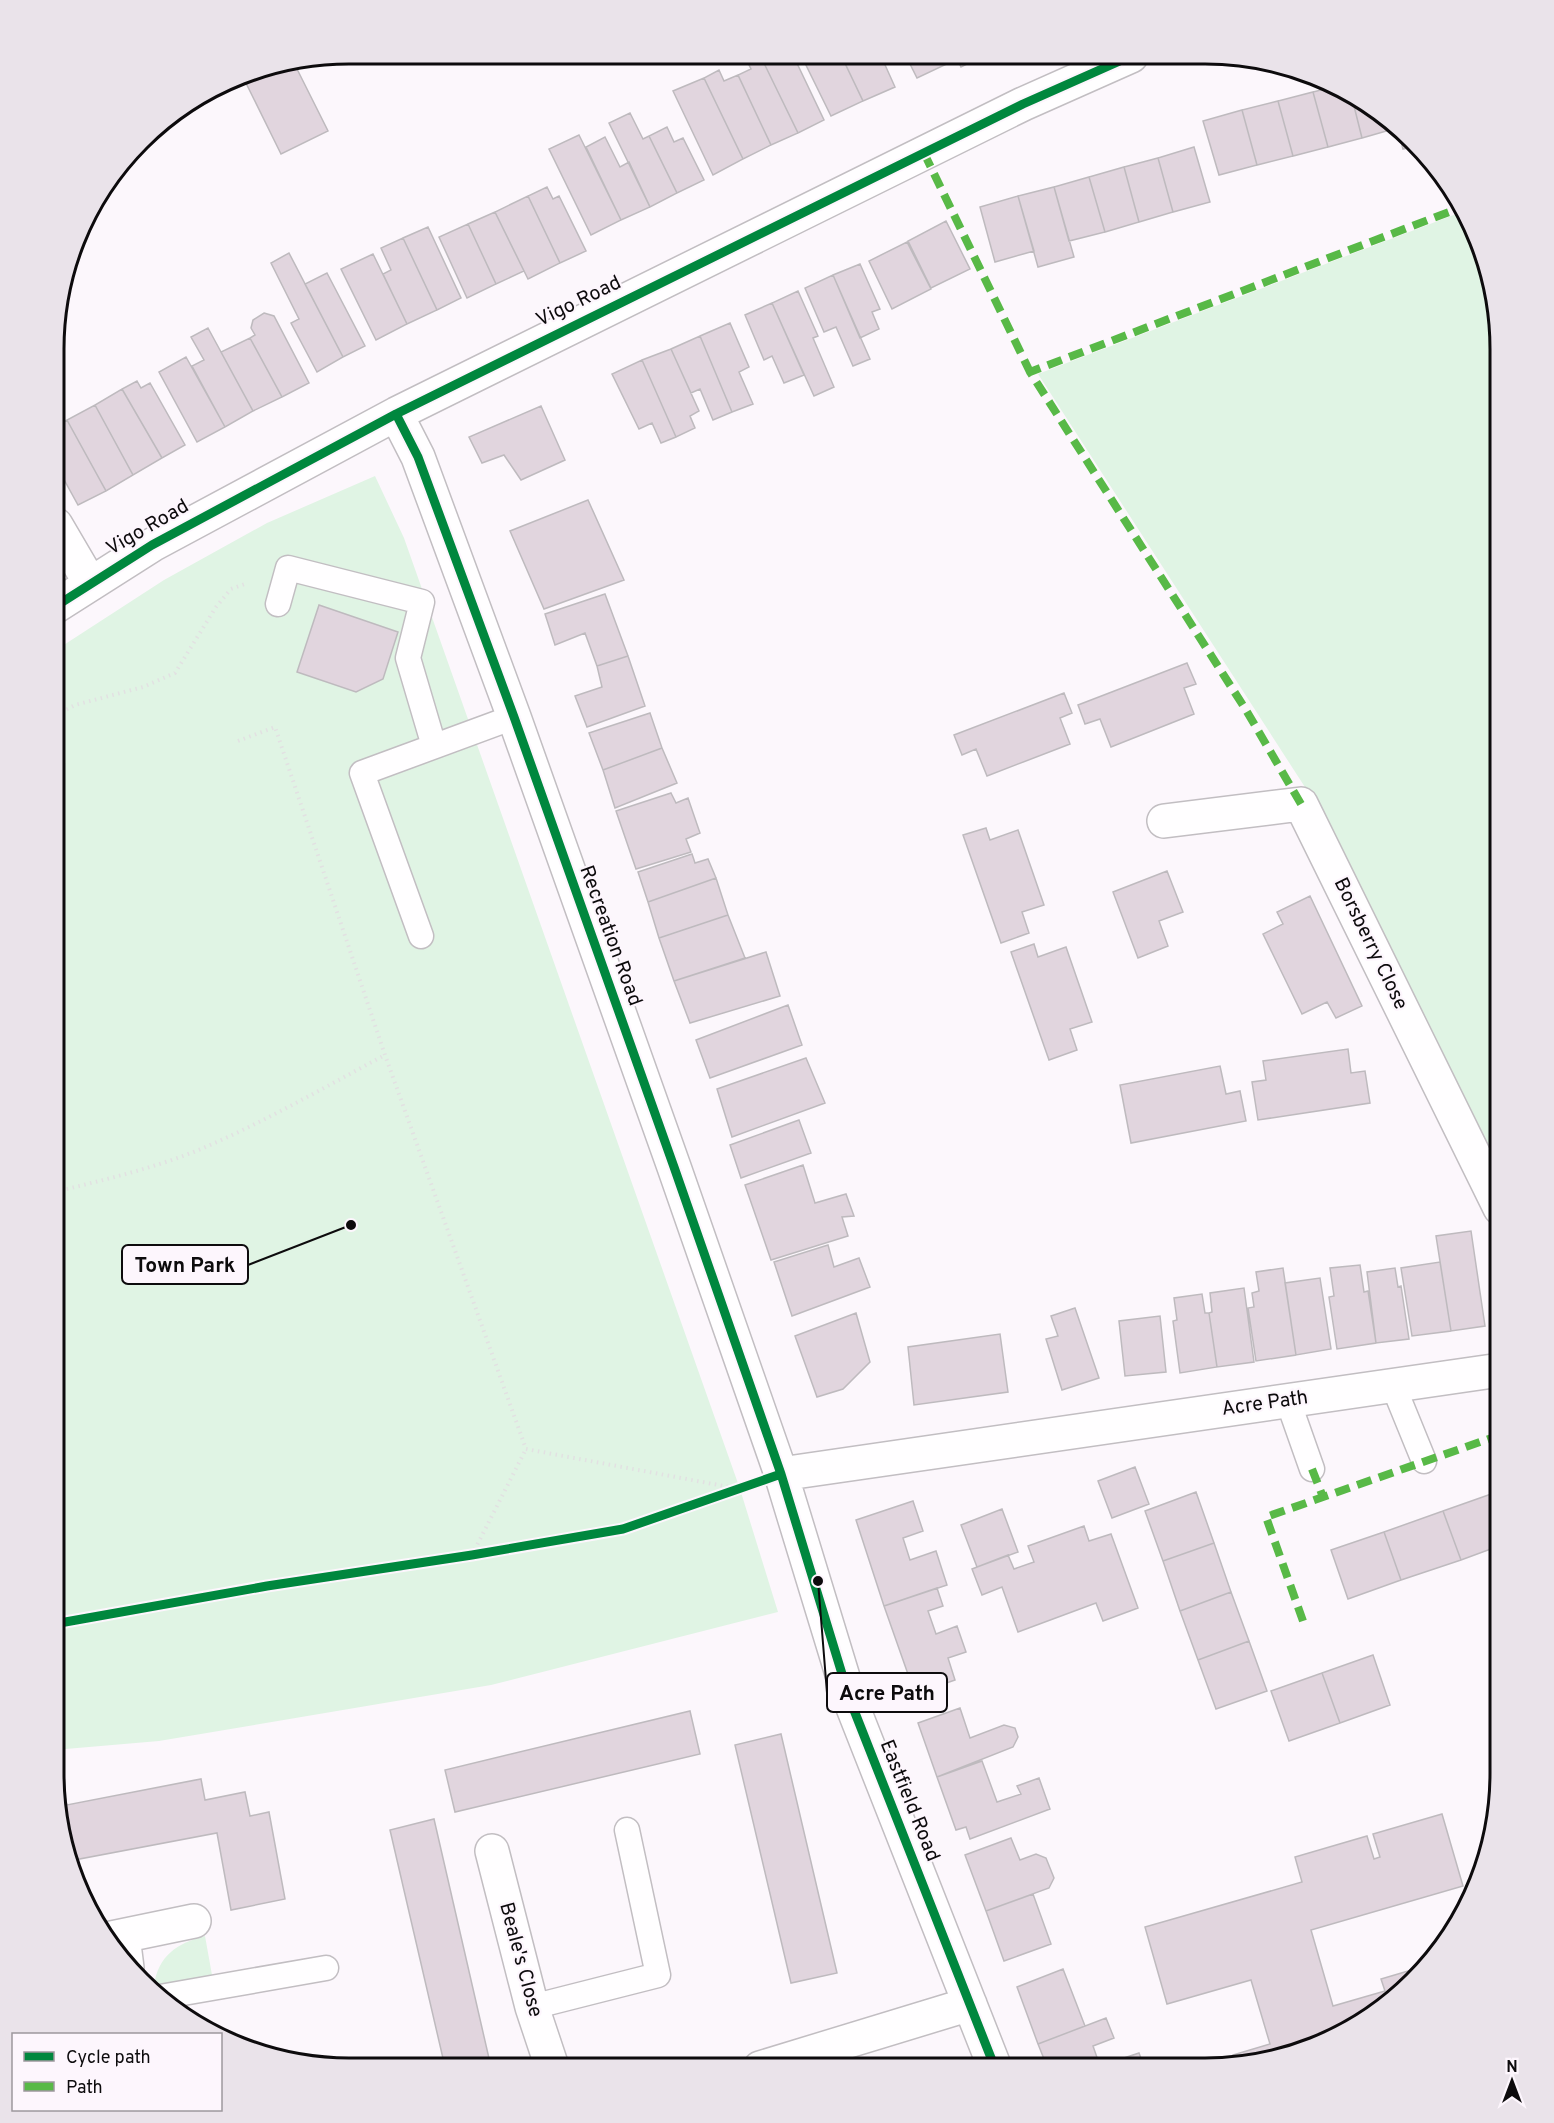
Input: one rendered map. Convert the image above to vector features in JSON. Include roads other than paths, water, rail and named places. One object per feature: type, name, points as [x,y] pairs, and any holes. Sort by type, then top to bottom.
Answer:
[{"type":"street","name":"Vigo Road","points":[[64,601],[209,513],[396,414],[1023,104],[1113,64]]},
{"type":"street","name":"Recreation Road","points":[[396,414],[418,457],[514,717],[781,1474]]},
{"type":"street","points":[[64,539],[90,583]]},
{"type":"street","name":"Borsberry Close","points":[[1164,821],[1301,804],[1490,1189]]},
{"type":"street","name":"Acre Path","points":[[781,1474],[1490,1371]]},
{"type":"street","name":"Eastfield Road","points":[[781,1474],[850,1700],[991,2058]]},
{"type":"street","name":"Beale's Close","points":[[492,1851],[532,2007],[549,2058]]},
{"type":"street","points":[[116,1937],[194,1921]]},
{"type":"street","points":[[793,2058],[970,2004]]},
{"type":"lane","points":[[278,604],[288,568],[423,602],[408,658],[434,746]]},
{"type":"lane","points":[[421,936],[362,772],[514,717]]},
{"type":"lane","points":[[1393,1385],[1424,1461]]},
{"type":"lane","points":[[1288,1401],[1312,1470]]},
{"type":"lane","points":[[532,2007],[658,1975],[627,1830]]},
{"type":"lane","points":[[170,1995],[326,1968]]},
{"type":"place","name":"Town Park","points":[[351,1225]]},
{"type":"place","name":"Acre Path","points":[[818,1581]]}]
